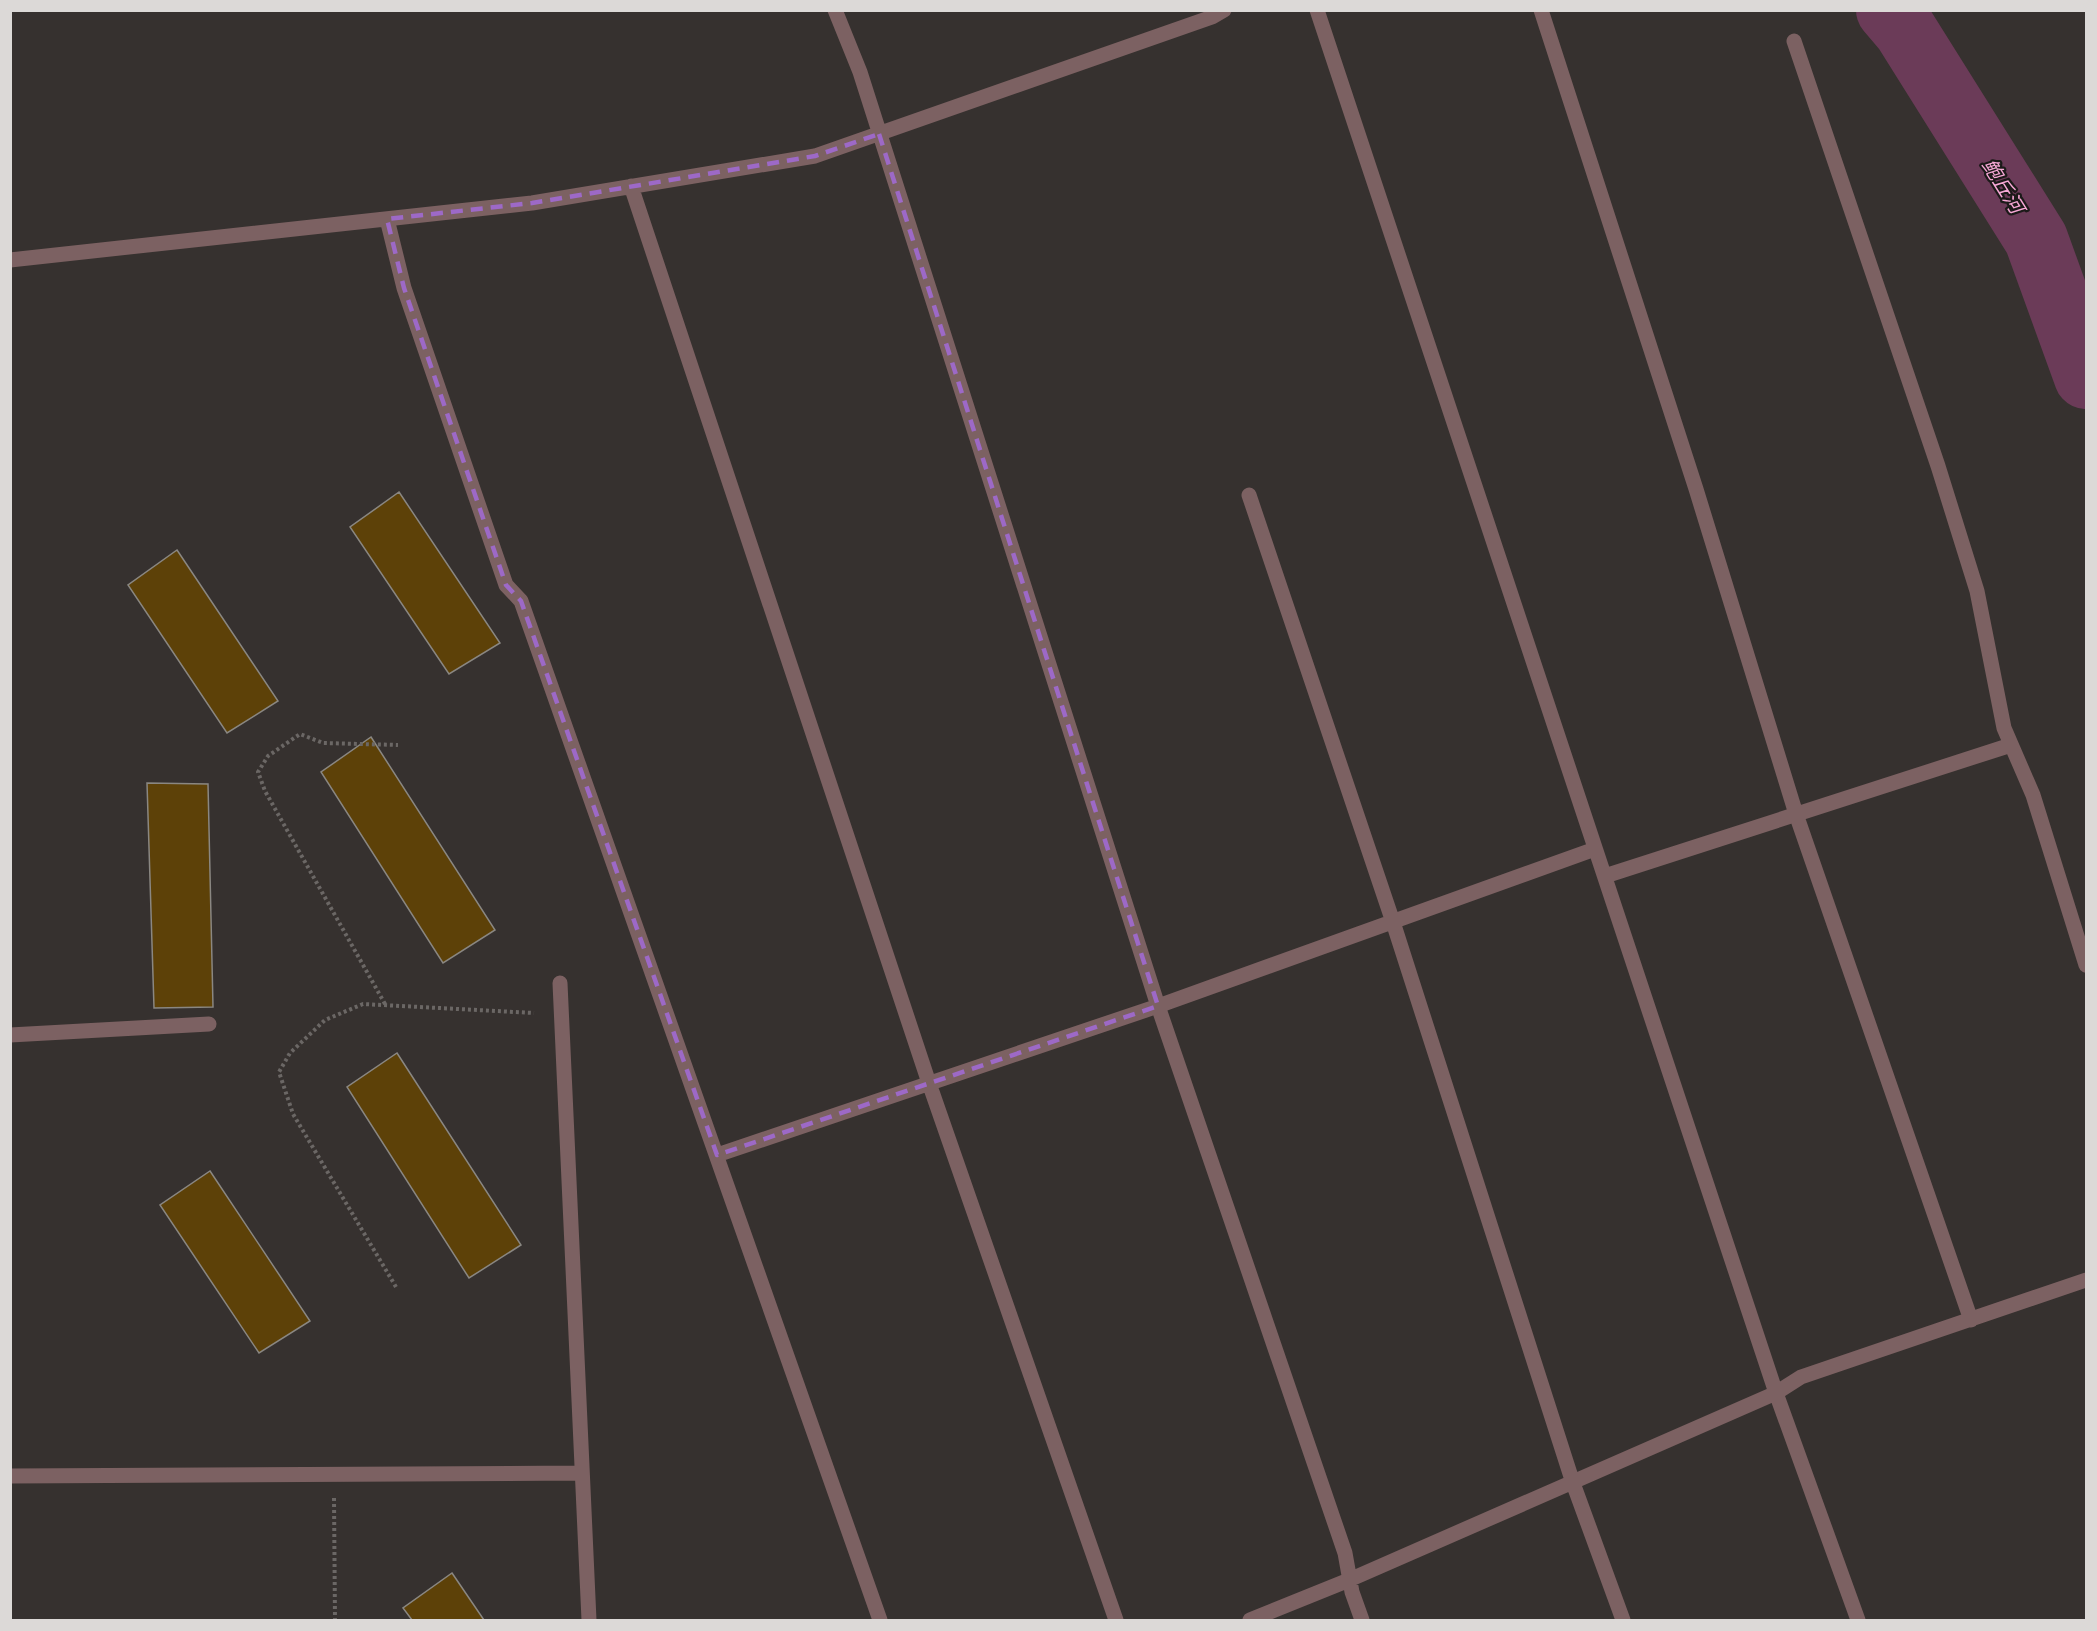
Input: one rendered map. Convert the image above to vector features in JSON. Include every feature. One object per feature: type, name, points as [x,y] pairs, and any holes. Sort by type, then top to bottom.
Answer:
[{"type":"street","points":[[835,10],[860,72],[1158,1006],[1345,1553],[1349,1580],[1362,1620]]},
{"type":"street","points":[[10,260],[532,203],[815,156],[1212,17],[1224,10]]},
{"type":"street","points":[[1317,10],[1776,1393],[1858,1620]]},
{"type":"street","points":[[1541,10],[1696,489],[1796,814],[1971,1320]]},
{"type":"street","points":[[1794,41],[1942,477],[1977,591],[2004,728],[2033,795],[2086,965]]},
{"type":"street","points":[[631,186],[929,1083],[1116,1620]]},
{"type":"street","points":[[387,219],[404,288],[506,585],[521,601],[880,1620]]},
{"type":"street","points":[[1249,495],[1393,922],[1574,1483],[1623,1620]]},
{"type":"street","points":[[1605,876],[2011,745]]},
{"type":"street","points":[[717,1155],[1158,1006],[1595,849]]},
{"type":"street","points":[[561,983],[589,1620]]},
{"type":"street","points":[[10,1035],[209,1024]]},
{"type":"street","points":[[1250,1620],[1574,1483],[1776,1393],[1801,1377],[2086,1280]]},
{"type":"street","points":[[10,1476],[582,1473]]},
{"type":"path","points":[[385,1005],[265,791],[258,772],[268,756],[300,734],[323,743],[398,745]]},
{"type":"path","points":[[396,1287],[292,1114],[279,1072],[290,1053],[325,1020],[363,1004],[562,1014]]},
{"type":"path","points":[[333,1474],[335,1620]]},
{"type":"highlighted area","points":[[879,134],[1158,1006],[717,1155],[521,601],[506,585],[404,288],[387,219],[532,203],[815,156]]},
{"type":"building","points":[[399,492],[500,643],[449,674],[350,527]]},
{"type":"building","points":[[177,550],[278,701],[227,733],[128,585]]},
{"type":"building","points":[[371,737],[495,930],[443,963],[321,772]]},
{"type":"building","points":[[147,783],[208,784],[213,1007],[154,1008]]},
{"type":"building","points":[[397,1053],[521,1245],[469,1278],[347,1087]]},
{"type":"building","points":[[210,1171],[310,1321],[259,1353],[160,1205]]},
{"type":"building","points":[[452,1573],[484,1620],[412,1620],[403,1608]]},
{"type":"waterway","name":"鲍丘河","points":[[1888,10],[1905,30],[2036,239],[2086,377]]}]
